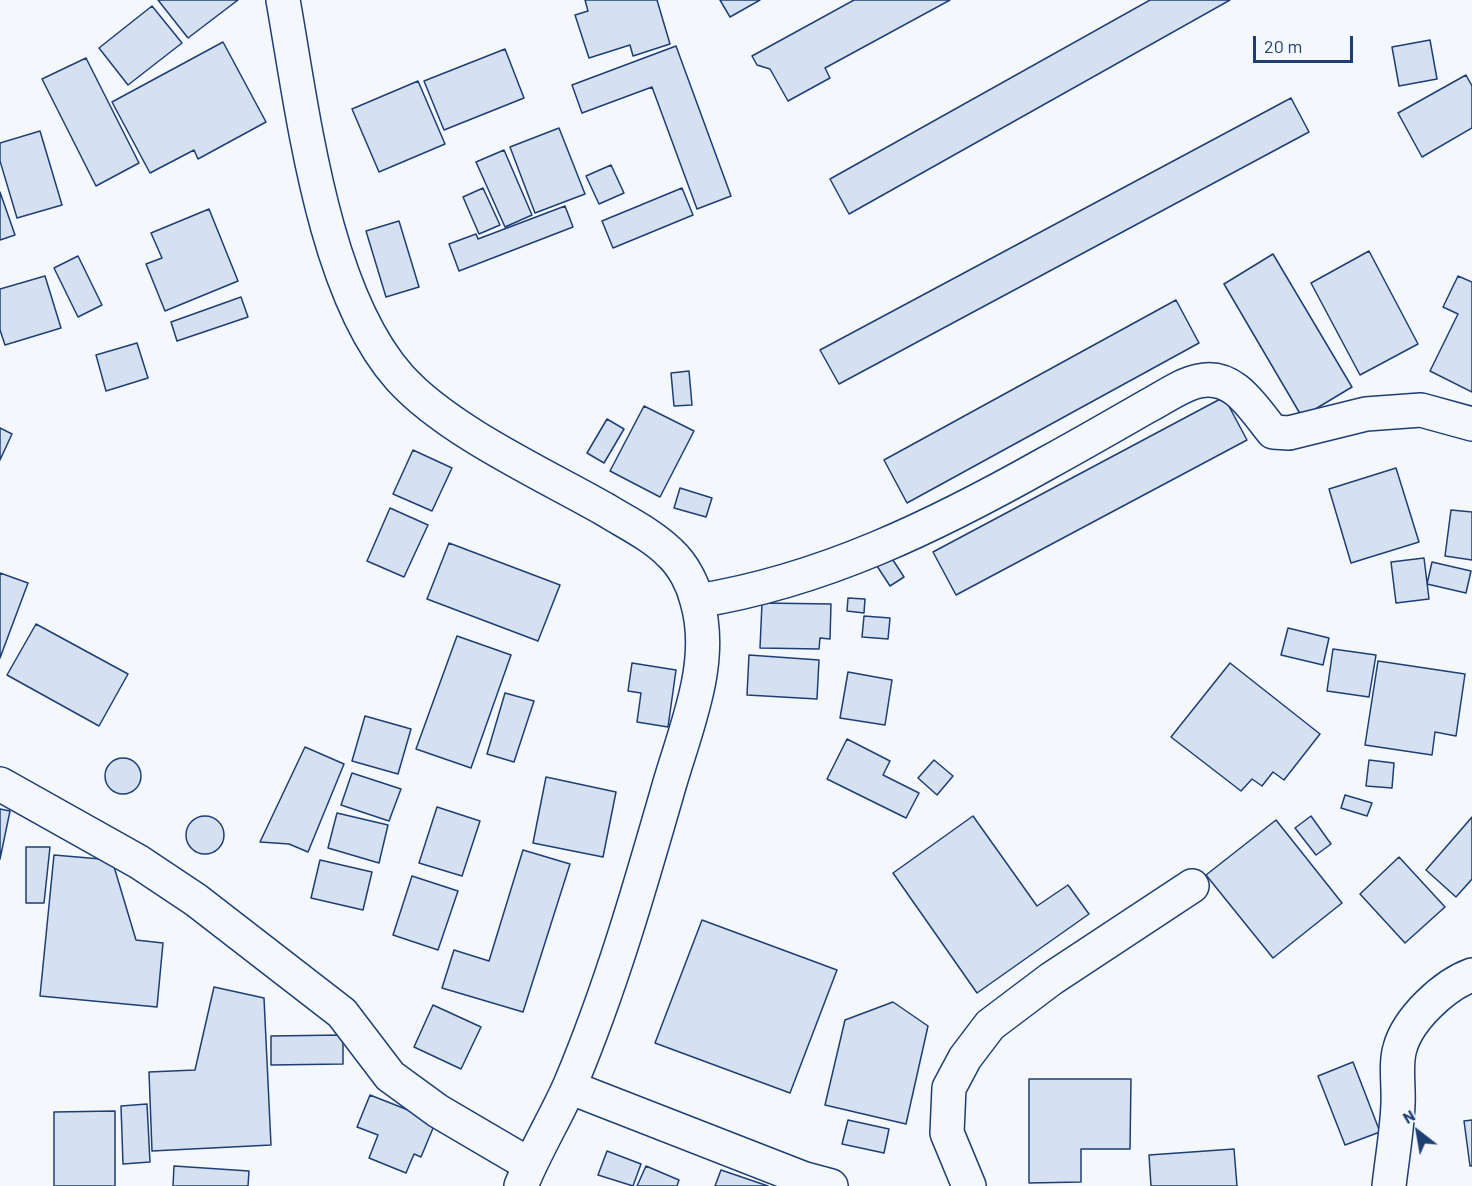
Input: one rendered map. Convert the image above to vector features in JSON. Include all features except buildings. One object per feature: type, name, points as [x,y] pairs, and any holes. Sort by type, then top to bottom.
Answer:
[{"type":"street","points":[[0,784],[128,856],[196,900],[342,1013],[390,1076],[525,1176],[569,1087],[611,980],[700,678],[703,632],[697,601],[688,577],[670,553],[640,530],[462,428],[429,404],[400,378],[372,339],[352,298],[326,213],[307,137],[283,0]]},
{"type":"street","points":[[697,601],[749,593],[815,573],[906,537],[997,492],[1161,399],[1199,381],[1222,381],[1237,389],[1273,432],[1289,433],[1366,414],[1420,410],[1472,424]]},
{"type":"street","points":[[969,1186],[947,1133],[949,1088],[965,1058],[990,1025],[999,1018],[1051,980],[1192,886]]},
{"type":"street","points":[[1389,1186],[1398,1107],[1400,1048],[1417,1019],[1438,994],[1457,980],[1472,975]]},
{"type":"street","points":[[569,1087],[805,1179],[831,1186]]}]
